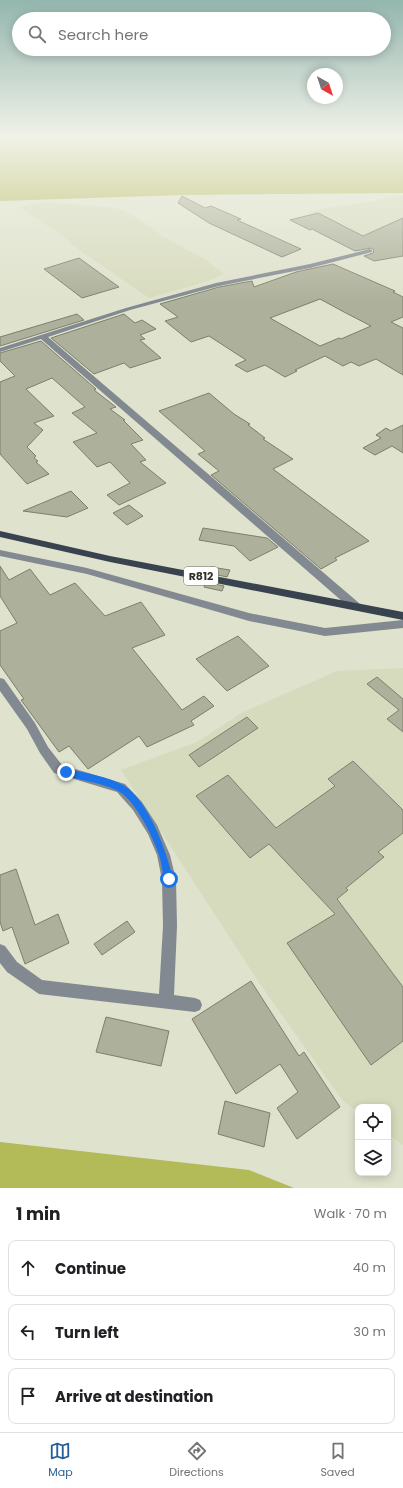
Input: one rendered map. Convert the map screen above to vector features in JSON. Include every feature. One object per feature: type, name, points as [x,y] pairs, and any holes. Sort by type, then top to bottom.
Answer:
[{"type":"main road","name":"R812","points":[[0,534],[110,559],[403,616]]},
{"type":"street","points":[[0,350],[128,309],[218,284],[310,266],[370,250]]},
{"type":"street","points":[[42,336],[354,606]]},
{"type":"street","points":[[0,552],[87,571],[249,617],[325,632],[403,624]]},
{"type":"street","points":[[0,682],[31,726],[44,750],[58,769],[120,788],[128,794],[144,814],[163,854],[169,879],[170,930],[166,1002]]},
{"type":"street","points":[[0,951],[12,967],[39,987],[196,1005]]},
{"type":"shaded area","points":[[0,190],[403,190],[403,193],[182,195],[0,201]]},
{"type":"shaded area","points":[[403,196],[403,257],[382,248],[346,226],[309,212],[329,207]]},
{"type":"shaded area","points":[[44,202],[117,208],[131,214],[162,236],[206,260],[224,274],[208,281],[149,298],[75,247],[63,236],[22,209],[23,206]]},
{"type":"shaded area","points":[[403,668],[403,707],[387,719],[403,732],[403,810],[353,761],[328,779],[391,843],[403,833],[403,1145],[391,1136],[391,1104],[355,1104],[355,1110],[343,1101],[260,984],[121,770],[197,742],[243,712],[337,671]],"holes":[[[247,717],[258,728],[200,767],[189,755]],[[228,775],[282,835],[250,858],[197,796]],[[322,796],[384,857],[353,882]],[[303,843],[348,889],[327,906],[283,858]]]},
{"type":"shaded area","points":[[0,1142],[249,1170],[294,1188],[0,1188]]},
{"type":"building","points":[[182,196],[205,208],[211,206],[241,219],[237,220],[301,249],[282,257],[209,223],[178,203]]},
{"type":"building","points":[[318,213],[363,236],[403,218],[403,256],[374,261],[364,256],[373,253],[374,250],[371,248],[355,251],[312,229],[310,230],[290,220]]},
{"type":"building","points":[[79,258],[119,287],[82,298],[44,269]]},
{"type":"building","points":[[333,264],[395,291],[393,292],[403,297],[403,317],[391,322],[403,328],[403,375],[376,359],[359,366],[351,362],[343,366],[325,356],[295,370],[297,371],[285,377],[265,365],[247,372],[235,365],[246,360],[209,336],[191,342],[165,321],[178,317],[160,304],[219,287],[252,281],[254,287],[296,272]],"holes":[[[320,299],[371,326],[320,346],[270,318]]]},
{"type":"building","points":[[77,314],[84,320],[0,346],[0,337]]},
{"type":"building","points":[[124,314],[135,323],[142,320],[156,329],[140,335],[145,339],[140,340],[161,358],[130,368],[124,363],[94,374],[51,338]]},
{"type":"building","points":[[41,341],[96,389],[94,390],[116,407],[110,409],[125,420],[123,420],[143,440],[131,444],[146,460],[140,462],[166,483],[119,505],[107,495],[130,483],[110,462],[97,467],[73,442],[97,433],[72,413],[85,407],[52,378],[26,389],[54,416],[34,423],[43,430],[27,447],[36,456],[34,458],[38,461],[36,462],[49,474],[27,484],[0,454],[0,382],[15,376],[0,361],[0,353]]},
{"type":"building","points":[[209,393],[234,414],[250,424],[248,425],[265,438],[263,439],[293,459],[273,469],[369,541],[335,558],[337,560],[321,569],[211,475],[219,471],[198,454],[205,451],[159,411]]},
{"type":"building","points":[[403,425],[403,453],[392,446],[375,455],[363,448],[381,438],[376,435],[386,428],[391,431]]},
{"type":"building","points":[[71,491],[88,508],[67,517],[23,511]]},
{"type":"building","points":[[129,505],[143,516],[127,525],[113,513]]},
{"type":"building","points":[[203,528],[267,538],[278,547],[250,561],[234,546],[199,540]]},
{"type":"building","points":[[0,566],[9,580],[30,569],[50,595],[75,583],[105,616],[141,602],[165,635],[132,648],[182,710],[204,696],[214,706],[191,721],[194,725],[147,747],[139,736],[88,769],[69,746],[59,752],[21,700],[24,699],[0,665],[0,631],[17,623],[0,596]]},
{"type":"building","points":[[211,567],[230,570],[227,577],[209,573]]},
{"type":"building","points":[[206,582],[224,586],[222,591],[204,587]]},
{"type":"building","points":[[238,636],[269,666],[227,691],[196,659]]},
{"type":"building","points":[[377,677],[403,699],[403,732],[387,719],[399,710],[367,684]]},
{"type":"building","points":[[247,717],[258,728],[199,767],[189,755]]},
{"type":"building","points":[[353,761],[403,810],[403,833],[378,852],[384,857],[346,888],[348,890],[337,899],[403,987],[403,1041],[371,1065],[287,943],[335,914],[269,844],[250,858],[196,796],[228,775],[276,828],[335,786],[328,779]]},
{"type":"building","points":[[16,869],[35,925],[58,914],[69,943],[25,964],[12,927],[3,931],[0,922],[0,875]]},
{"type":"building","points":[[127,921],[135,932],[102,955],[94,944]]},
{"type":"building","points":[[251,981],[299,1056],[304,1052],[340,1107],[297,1139],[277,1108],[298,1092],[280,1064],[236,1094],[192,1019]]},
{"type":"building","points":[[106,1017],[169,1031],[161,1066],[96,1052]]},
{"type":"building","points":[[225,1101],[270,1113],[264,1147],[218,1134]]},
{"type":"route","points":[[66,772],[88,777],[120,788],[128,794],[144,814],[163,854],[169,879]]}]
